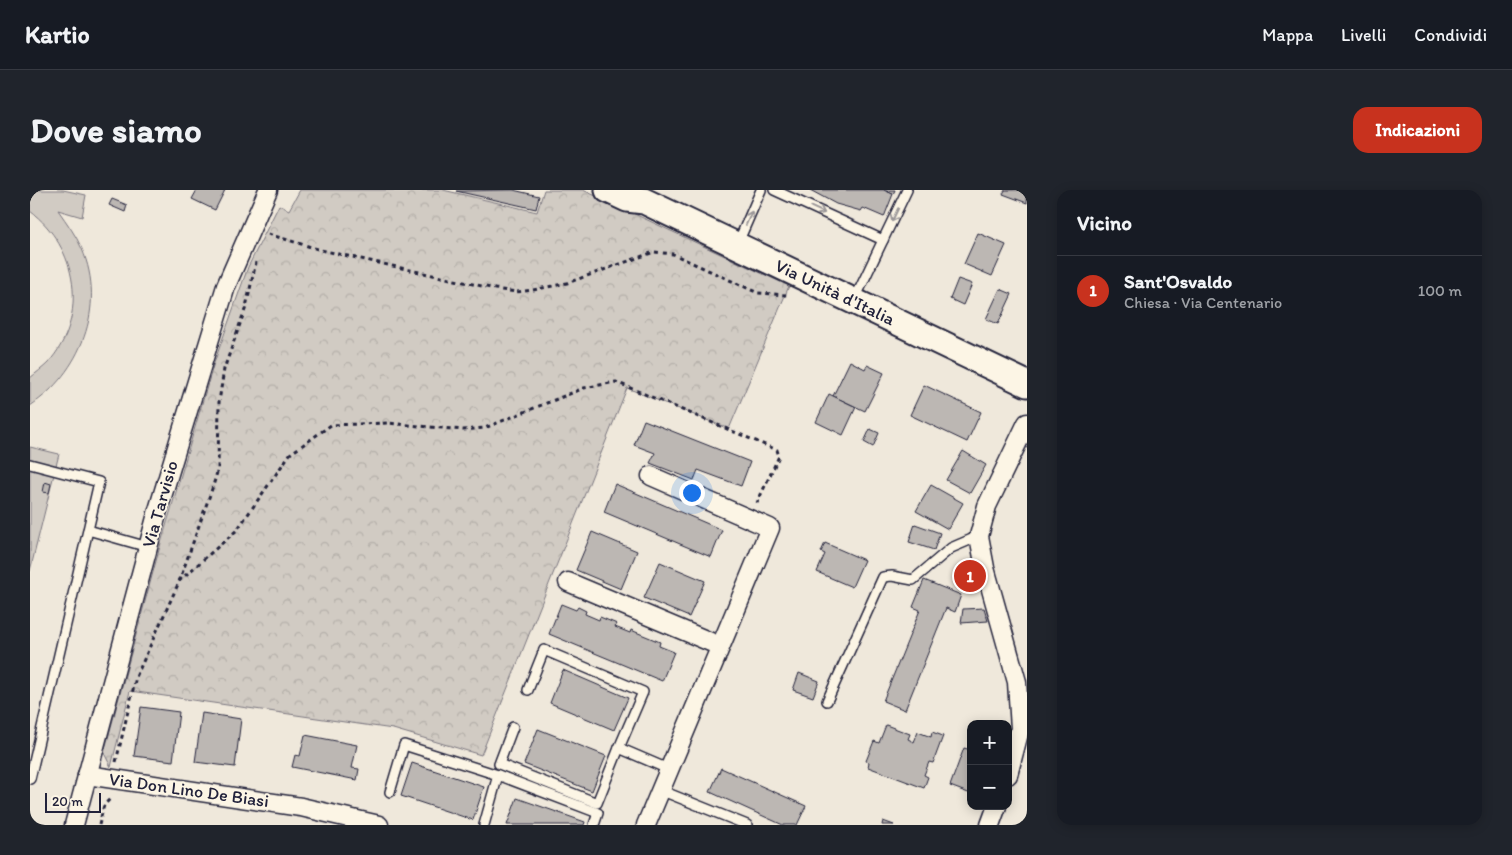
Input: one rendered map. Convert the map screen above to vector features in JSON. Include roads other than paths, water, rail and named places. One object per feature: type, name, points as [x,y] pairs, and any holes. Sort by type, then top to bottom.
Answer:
[{"type":"main road","name":"Via Unità d'Italia","points":[[608,190],[627,198],[642,194],[737,245],[1027,384]]},
{"type":"street","name":"Via Tarvisio","points":[[74,825],[148,547],[226,286],[268,190]]},
{"type":"street","points":[[1012,765],[1024,730],[1017,682],[985,568],[979,536],[987,506],[1027,423]]},
{"type":"street","points":[[646,825],[770,528],[651,476]]},
{"type":"street","points":[[568,582],[720,646]]},
{"type":"street","name":"Via Don Lino De Biasi","points":[[87,775],[301,807],[379,825]]},
{"type":"street","points":[[990,825],[996,810]]},
{"type":"lane","points":[[737,245],[761,190]]},
{"type":"lane","points":[[774,190],[883,240]]},
{"type":"lane","points":[[853,302],[907,190]]},
{"type":"lane","points":[[30,464],[99,482],[30,779]]},
{"type":"lane","points":[[88,530],[148,547]]},
{"type":"lane","points":[[827,702],[883,577],[892,576],[913,580],[951,548],[979,536]]},
{"type":"lane","points":[[513,727],[499,764],[597,804],[643,692],[544,650],[528,690]]},
{"type":"lane","points":[[390,792],[404,745],[498,775],[598,813],[594,825]]},
{"type":"lane","points":[[620,748],[668,769]]},
{"type":"lane","points":[[484,825],[498,775]]},
{"type":"lane","points":[[660,790],[747,825]]},
{"type":"place","name":"Sant'Osvaldo","points":[[970,576]]}]
